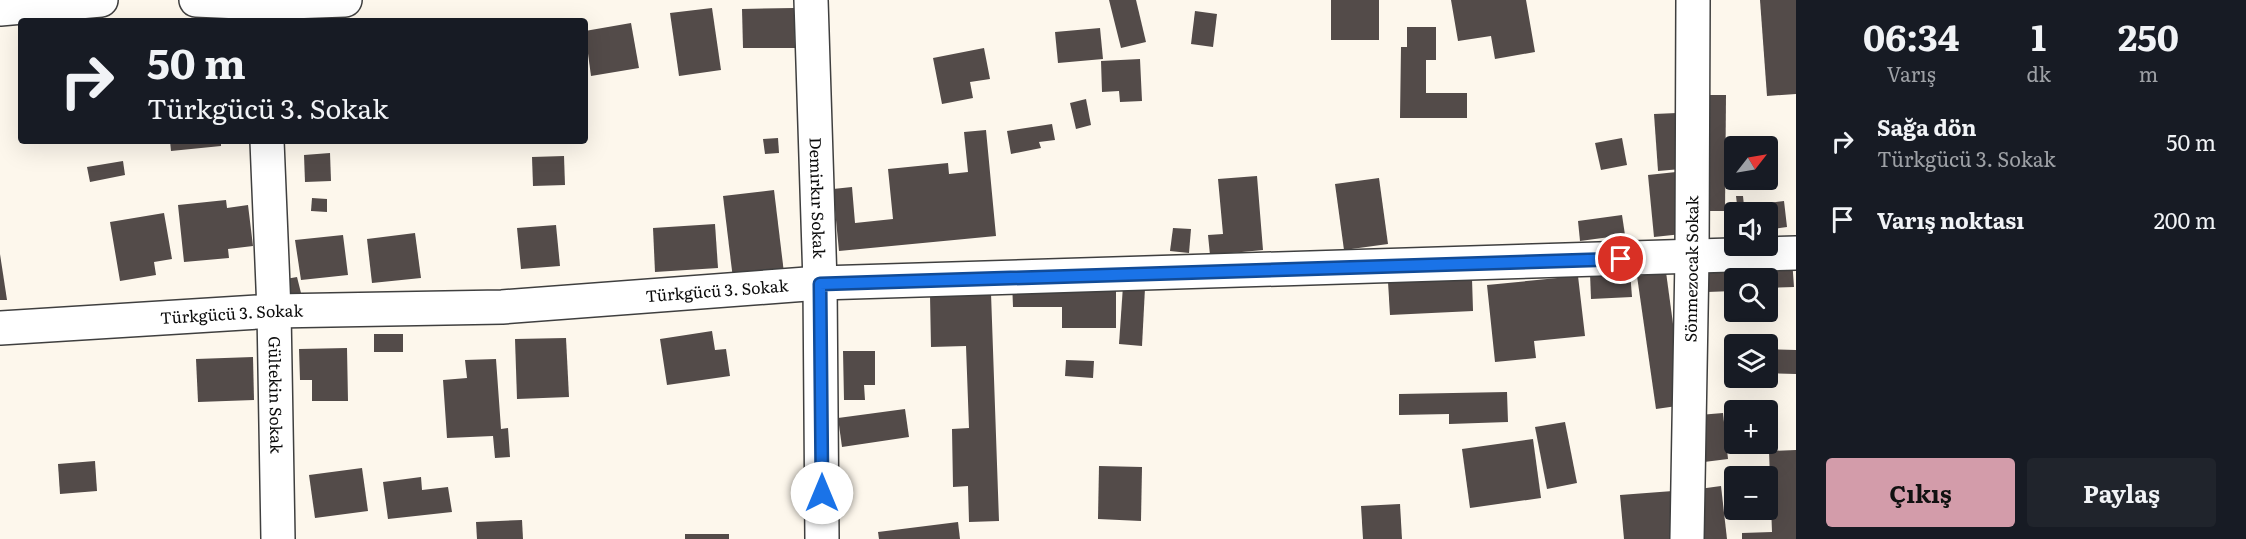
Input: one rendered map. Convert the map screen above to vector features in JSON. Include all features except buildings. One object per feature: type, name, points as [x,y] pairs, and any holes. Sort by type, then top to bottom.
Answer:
[{"type":"street","points":[[0,9],[101,0]]},
{"type":"street","points":[[196,0],[262,8],[345,0]]},
{"type":"street","name":"Demirkır Sokak","points":[[811,0],[820,284],[822,539]]},
{"type":"street","name":"Sönmezocak Sokak","points":[[1687,539],[1694,0]]},
{"type":"street","name":"Gültekin Sokak","points":[[267,144],[274,311],[278,539]]},
{"type":"street","name":"Türkgücü 3. Sokak","points":[[0,328],[274,311],[502,307],[820,284],[1796,253]]},
{"type":"route","points":[[822,493],[820,284],[1621,259]]}]
